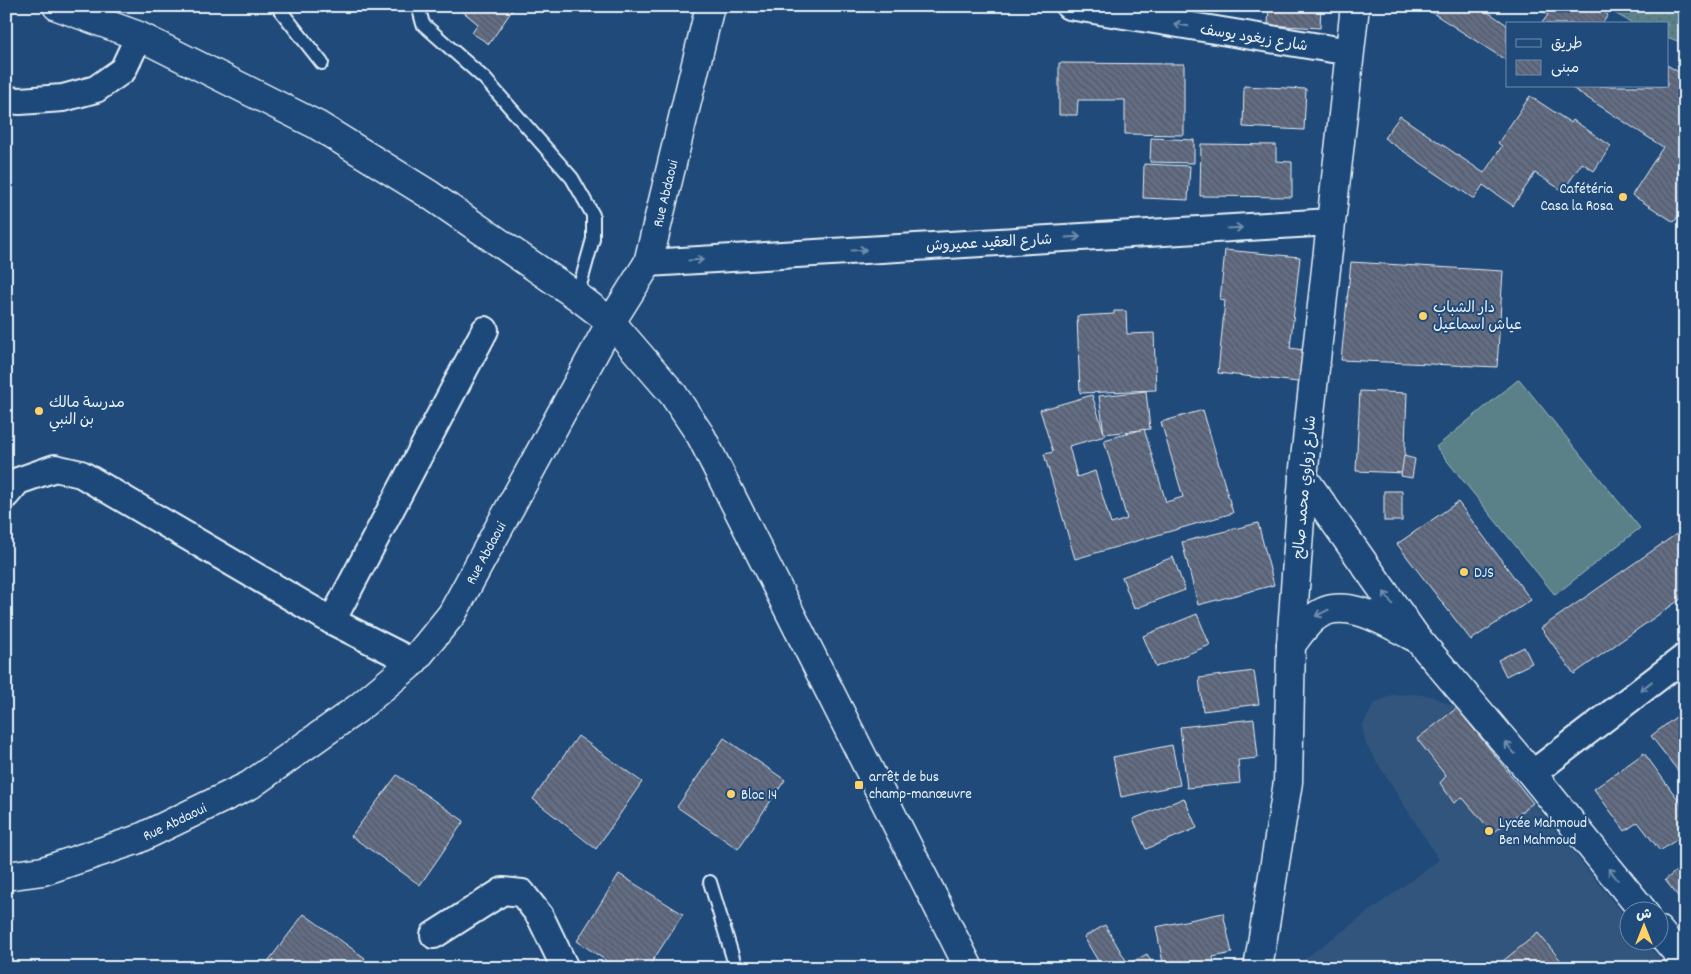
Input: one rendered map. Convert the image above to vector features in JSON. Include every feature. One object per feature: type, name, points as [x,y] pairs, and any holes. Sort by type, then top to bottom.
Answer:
[{"type":"main road","points":[[57,6],[139,36],[317,125],[430,195],[611,322],[674,394],[701,436],[969,968]]},
{"type":"main road","name":"Rue Abdaoui","points":[[6,876],[43,871],[136,840],[250,785],[356,709],[413,662],[452,614],[611,322],[648,263],[710,6]]},
{"type":"main road","name":"شارع زواوي محمد صالح","points":[[1258,968],[1288,782],[1291,645],[1303,477],[1355,6]]},
{"type":"main road","points":[[1303,477],[1416,637],[1532,774],[1636,902]]},
{"type":"main road","points":[[1291,645],[1313,618],[1325,610],[1348,609],[1371,615],[1416,637]]},
{"type":"main road","points":[[1668,942],[1685,962]]},
{"type":"street","name":"شارع زيغود يوسف","points":[[1069,6],[1350,52]]},
{"type":"street","points":[[6,100],[63,98],[96,90],[123,70],[139,36]]},
{"type":"street","name":"شارع العقيد عميروش","points":[[648,263],[1331,222]]},
{"type":"street","points":[[332,621],[484,330]]},
{"type":"street","points":[[6,495],[18,481],[55,468],[81,474],[332,621],[413,662]]},
{"type":"street","points":[[1532,774],[1685,657]]},
{"type":"street","points":[[434,935],[502,891],[522,893],[540,916],[565,968]]},
{"type":"lane","points":[[277,6],[322,63]]},
{"type":"lane","points":[[418,6],[423,24],[484,78],[572,178],[593,215],[593,239],[576,296]]},
{"type":"lane","points":[[710,882],[736,968]]},
{"type":"shaded area","name":"Lycée Mahmoud Ben Mahmoud","points":[[1414,694],[1431,696],[1457,708],[1618,908],[1618,952],[1654,952],[1668,968],[1292,968],[1439,860],[1366,745],[1362,726],[1374,704],[1392,695]]},
{"type":"green space","points":[[1602,6],[1685,6],[1685,44],[1668,37],[1668,22],[1630,22]]},
{"type":"green space","points":[[1519,379],[1640,528],[1555,595],[1436,447]]},
{"type":"building","points":[[456,6],[510,6],[513,9],[489,44],[472,33],[478,24]]},
{"type":"building","points":[[1161,6],[1229,6],[1228,10]]},
{"type":"building","points":[[1269,6],[1321,6],[1320,28],[1268,25]]},
{"type":"building","points":[[1422,6],[1479,6],[1506,24],[1506,60]]},
{"type":"building","points":[[1536,6],[1596,6],[1608,15],[1603,22],[1543,22],[1548,15]]},
{"type":"building","points":[[1059,63],[1184,64],[1184,135],[1125,134],[1125,100],[1078,100],[1077,115],[1059,115]]},
{"type":"building","points":[[1668,66],[1685,76],[1685,206],[1674,222],[1632,195],[1663,147],[1572,88],[1668,88]]},
{"type":"building","points":[[1244,86],[1306,89],[1304,130],[1243,127]]},
{"type":"building","points":[[1530,96],[1571,123],[1573,120],[1611,146],[1594,171],[1582,163],[1563,191],[1535,173],[1513,206],[1483,185],[1474,199],[1384,138],[1400,116],[1484,173],[1502,146],[1498,143]]},
{"type":"building","points":[[1151,138],[1194,140],[1194,163],[1150,162]]},
{"type":"building","points":[[1201,144],[1276,145],[1276,161],[1292,162],[1292,197],[1200,196]]},
{"type":"building","points":[[1144,164],[1190,166],[1188,200],[1143,198]]},
{"type":"building","points":[[1225,250],[1300,257],[1290,348],[1310,351],[1307,383],[1218,373],[1225,301],[1220,300]]},
{"type":"building","name":"دار الشباب عياش اسماعيل","points":[[1351,262],[1503,271],[1497,367],[1341,360]]},
{"type":"building","points":[[1114,311],[1126,311],[1127,334],[1154,333],[1156,390],[1080,393],[1077,316],[1114,314]]},
{"type":"building","points":[[1146,391],[1150,429],[1104,434],[1099,396]]},
{"type":"building","points":[[1360,391],[1407,393],[1404,473],[1356,471]]},
{"type":"building","points":[[1092,395],[1105,436],[1069,446],[1077,477],[1095,471],[1111,524],[1127,519],[1104,440],[1144,429],[1166,502],[1183,497],[1161,422],[1203,410],[1233,513],[1075,559],[1044,454],[1053,452],[1040,410]]},
{"type":"building","points":[[1404,456],[1415,459],[1412,478],[1401,476]]},
{"type":"building","points":[[1384,491],[1402,491],[1402,521],[1384,521]]},
{"type":"building","name":"DJS","points":[[1458,502],[1531,600],[1471,640],[1397,544]]},
{"type":"building","points":[[1258,523],[1274,585],[1198,605],[1182,542]]},
{"type":"building","points":[[1685,528],[1685,596],[1574,674],[1541,628]]},
{"type":"building","points":[[1173,557],[1185,590],[1134,609],[1122,577]]},
{"type":"building","points":[[1197,614],[1210,645],[1156,667],[1143,636]]},
{"type":"building","points":[[1524,647],[1532,663],[1506,676],[1498,660]]},
{"type":"building","points":[[1254,671],[1259,704],[1203,711],[1199,678]]},
{"type":"building","points":[[1457,708],[1533,803],[1493,833],[1462,797],[1454,803],[1440,783],[1446,776],[1417,739]]},
{"type":"building","points":[[1685,710],[1685,780],[1651,736]]},
{"type":"building","points":[[1254,719],[1258,758],[1238,760],[1240,783],[1187,788],[1180,727]]},
{"type":"building","points":[[578,736],[642,782],[596,849],[533,799]]},
{"type":"building","name":"Bloc 14","points":[[724,738],[785,780],[738,849],[677,807]]},
{"type":"building","points":[[1172,745],[1180,785],[1121,797],[1113,757]]},
{"type":"building","points":[[1644,753],[1685,809],[1685,834],[1660,851],[1638,822],[1625,831],[1594,789]]},
{"type":"building","points":[[397,775],[464,821],[420,885],[351,836]]},
{"type":"building","points":[[1184,798],[1197,828],[1146,849],[1133,819]]},
{"type":"building","points":[[1685,864],[1685,905],[1665,880]]},
{"type":"building","points":[[619,874],[683,914],[648,968],[617,968],[577,941]]},
{"type":"building","points":[[1223,913],[1232,953],[1213,957],[1215,968],[1164,968],[1156,927]]},
{"type":"building","points":[[304,914],[365,958],[357,968],[263,968]]},
{"type":"building","points":[[1105,925],[1128,964],[1147,954],[1155,968],[1102,968],[1084,937]]},
{"type":"building","points":[[1538,933],[1567,968],[1494,968]]},
{"type":"place","name":"Cafétéria Casa la Rosa","points":[[1623,197]]},
{"type":"place","name":"دار الشباب عياش اسماعيل","points":[[1423,316]]},
{"type":"place","name":"مدرسة مالك بن النبي","points":[[39,411]]},
{"type":"place","name":"DJS","points":[[1464,572]]},
{"type":"place","name":"arrêt de bus champ-manœuvre","points":[[859,785]]},
{"type":"place","name":"Bloc 14","points":[[731,794]]},
{"type":"place","name":"Lycée Mahmoud Ben Mahmoud","points":[[1489,831]]}]
